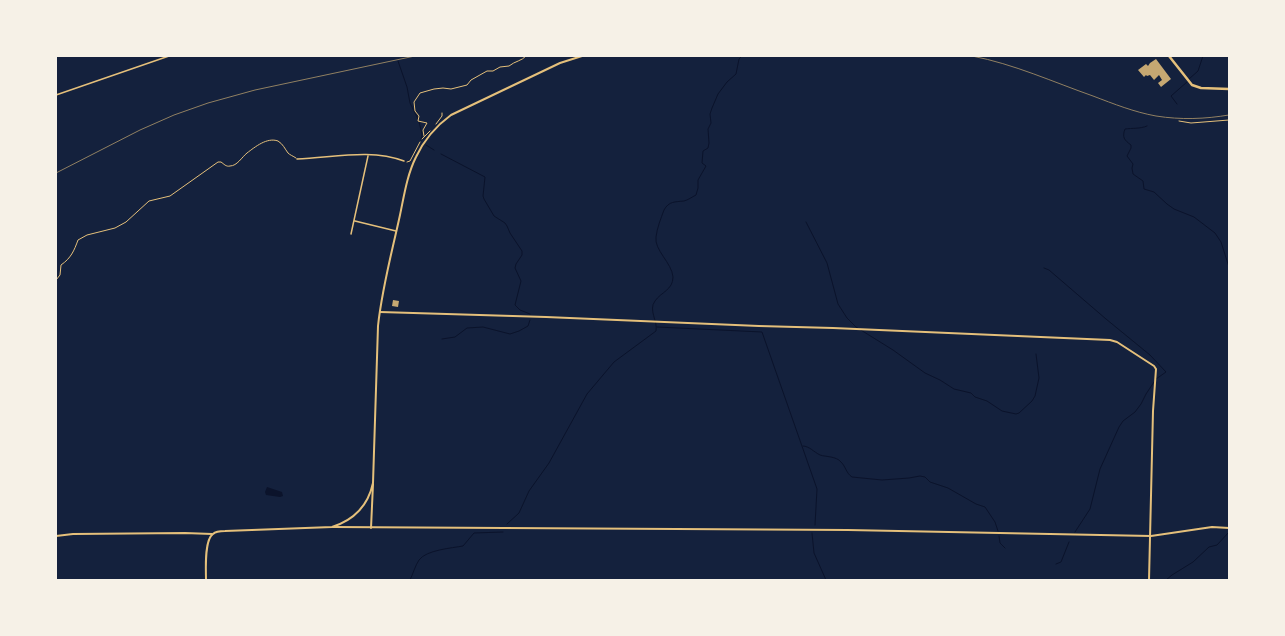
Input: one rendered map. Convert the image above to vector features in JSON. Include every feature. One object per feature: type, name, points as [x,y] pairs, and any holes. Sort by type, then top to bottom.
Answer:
[{"type":"main road","points":[[1168,56],[1189,82],[1195,86],[1202,88],[1229,89]]},
{"type":"street","points":[[56,95],[169,56]]},
{"type":"street","points":[[371,528],[380,312],[411,166],[423,144],[442,122],[451,116],[560,63],[582,56]]},
{"type":"street","points":[[296,159],[347,154],[386,155],[404,160]]},
{"type":"street","points":[[351,234],[368,155]]},
{"type":"street","points":[[355,221],[396,231]]},
{"type":"street","points":[[380,312],[833,328],[1110,340],[1117,342],[1154,366],[1156,369],[1153,411],[1149,580]]},
{"type":"street","points":[[332,527],[349,520],[360,511],[368,500],[374,483]]},
{"type":"street","points":[[56,536],[80,534],[212,534],[218,531],[332,527],[848,530],[1151,536],[1212,527],[1229,528]]},
{"type":"street","points":[[206,580],[208,541],[212,534]]},
{"type":"lane","points":[[1179,121],[1191,123],[1229,120]]},
{"type":"path","points":[[424,136],[423,130],[428,123],[418,121],[419,116],[415,111],[414,102],[420,93],[434,89],[451,89],[467,85],[471,80],[487,71],[493,71],[500,67],[510,66],[514,62],[526,56]]},
{"type":"path","points":[[422,139],[441,119],[442,113]]},
{"type":"path","points":[[56,280],[60,275],[61,265],[69,260],[78,240],[87,235],[115,228],[126,222],[149,201],[170,196],[218,162],[221,162],[225,166],[230,166],[266,141],[272,140],[282,144],[289,154],[296,159]]},
{"type":"path","points":[[404,160],[408,162],[420,142]]},
{"type":"water","points":[[267,487],[282,492],[283,496],[266,495],[265,492]]},
{"type":"building","points":[[1156,59],[1171,79],[1161,87],[1158,83],[1162,80],[1159,75],[1154,80],[1150,75],[1146,75],[1144,77],[1138,70],[1146,64],[1148,66]]},
{"type":"building","points":[[393,300],[399,301],[398,307],[392,306]]},
{"type":"waterway","points":[[507,524],[519,513],[529,491],[549,463],[587,394],[614,362],[656,331],[656,323],[652,308],[653,304],[657,298],[669,288],[673,277],[670,267],[660,252],[656,242],[659,223],[664,210],[668,205],[672,202],[686,201],[696,195],[698,180],[706,166],[702,163],[703,151],[708,148],[709,143],[708,129],[711,123],[710,114],[718,94],[727,82],[736,74],[739,59],[742,56]]},
{"type":"waterway","points":[[1189,79],[1198,71],[1203,56]]},
{"type":"waterway","points":[[398,61],[407,87],[410,103],[418,119]]},
{"type":"waterway","points":[[1177,104],[1171,96],[1187,82]]},
{"type":"waterway","points":[[419,122],[422,134],[421,140]]},
{"type":"waterway","points":[[1147,126],[1125,129],[1124,132],[1124,138],[1131,145],[1127,156],[1133,164],[1133,174],[1143,181],[1144,189],[1154,192],[1174,209],[1194,217],[1215,233],[1221,242],[1229,267]]},
{"type":"waterway","points":[[426,145],[434,150]]},
{"type":"waterway","points":[[441,154],[485,177],[484,199],[494,216],[505,223],[522,251],[522,255],[515,268],[521,281],[515,305],[520,310],[530,314]]},
{"type":"waterway","points":[[806,222],[827,263],[838,304],[847,318],[856,327],[893,350],[925,373],[954,389],[971,393],[975,397],[987,401],[1002,411],[1016,414],[1032,401],[1035,396],[1039,378],[1036,354]]},
{"type":"waterway","points":[[1044,268],[1049,270],[1150,355],[1166,372],[1156,379]]},
{"type":"waterway","points":[[442,339],[455,337],[467,328],[483,327],[510,334],[528,326],[530,320]]},
{"type":"waterway","points":[[657,327],[762,332],[817,489],[815,525]]},
{"type":"waterway","points":[[1075,532],[1090,509],[1100,469],[1119,427],[1123,421],[1135,412],[1154,382]]},
{"type":"waterway","points":[[803,446],[820,455],[839,460],[843,464],[848,474],[852,477],[882,480],[920,476],[925,477],[930,482],[948,488],[976,504],[985,507],[995,522],[998,531]]},
{"type":"waterway","points":[[410,580],[419,560],[427,554],[463,546],[474,533],[503,532]]},
{"type":"waterway","points":[[1166,580],[1193,562],[1209,547],[1217,545],[1229,532]]},
{"type":"waterway","points":[[812,533],[814,553],[826,580]]},
{"type":"waterway","points":[[999,536],[1000,543],[1005,548]]},
{"type":"waterway","points":[[1056,564],[1061,562],[1069,542]]},
{"type":"railway","points":[[56,173],[140,130],[174,115],[208,103],[255,90],[415,56]]},
{"type":"railway","points":[[972,56],[1018,68],[1116,105],[1148,114],[1184,118],[1229,115]]}]
